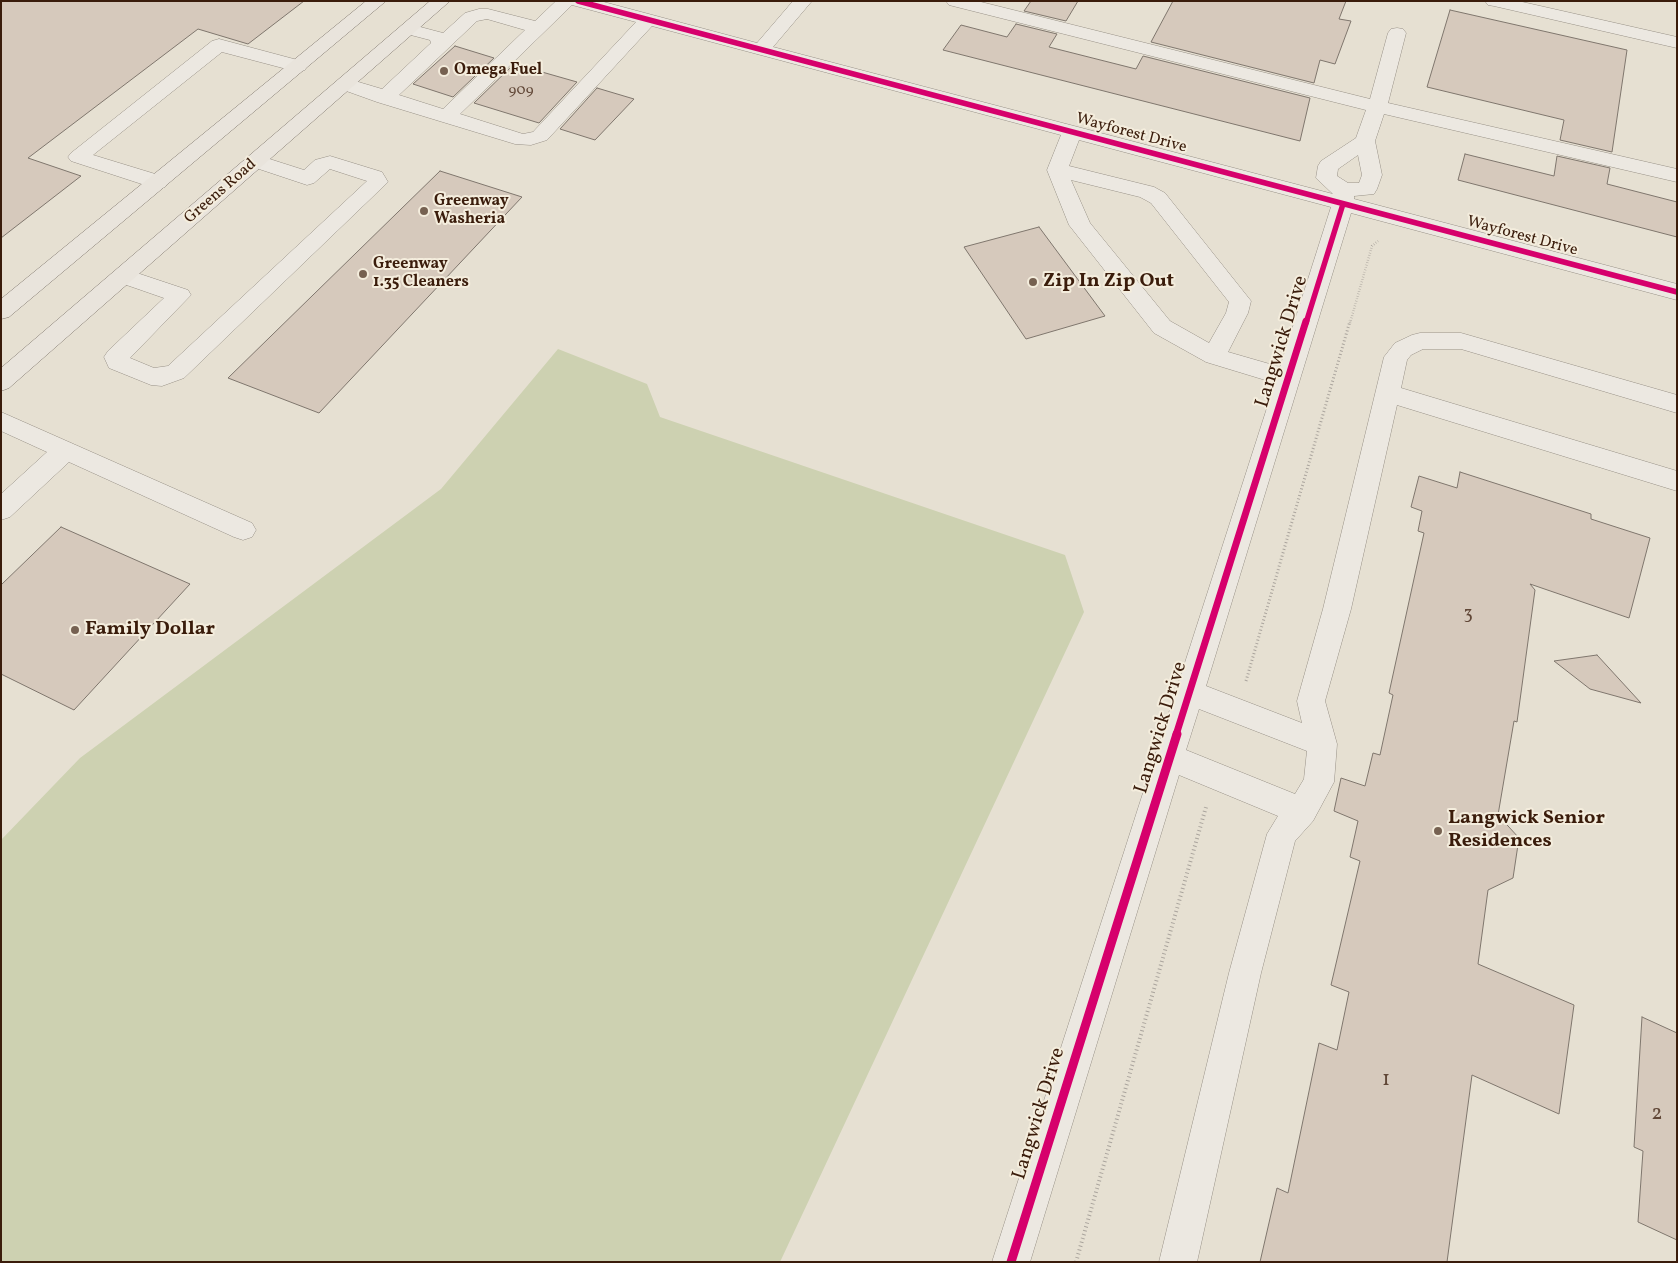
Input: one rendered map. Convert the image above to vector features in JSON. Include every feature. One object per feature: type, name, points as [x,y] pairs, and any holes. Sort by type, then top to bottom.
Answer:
[{"type":"main road","points":[[5,304],[158,182],[377,1]]},
{"type":"main road","name":"Greens Road","points":[[1,382],[441,1]]},
{"type":"street","points":[[446,117],[566,1]]},
{"type":"street","name":"Wayforest Drive","points":[[578,1],[1072,132],[1344,197],[1677,292]]},
{"type":"street","points":[[761,50],[803,1]]},
{"type":"street","points":[[955,1],[1377,107],[1677,176]]},
{"type":"street","points":[[1494,1],[1677,43]]},
{"type":"street","points":[[384,98],[471,17],[479,14],[488,14],[538,28]]},
{"type":"street","points":[[344,84],[522,140],[540,136],[648,20]]},
{"type":"street","points":[[409,29],[436,36],[441,40],[440,45]]},
{"type":"street","points":[[1365,141],[1328,166],[1326,178],[1344,197],[1367,189],[1372,176],[1365,141],[1377,107],[1398,33]]},
{"type":"street","points":[[158,182],[78,157],[219,45],[298,66]]},
{"type":"street","points":[[1072,132],[1058,170],[1080,225],[1162,326],[1214,356],[1288,378]]},
{"type":"street","points":[[123,276],[180,295],[116,357],[117,362],[151,376],[162,377],[176,372],[378,182],[375,177],[330,162],[322,165],[307,178],[257,161]]},
{"type":"street","points":[[1058,170],[1147,192],[1158,198],[1240,301],[1237,313],[1214,356]]},
{"type":"street","name":"Langwick Drive","points":[[1011,1262],[1344,197]]},
{"type":"street","points":[[1178,1262],[1245,973],[1282,834],[1302,811],[1320,782],[1322,744],[1311,701],[1337,608],[1396,357],[1403,348],[1420,341],[1461,340],[1677,404]]},
{"type":"street","points":[[1387,394],[1677,482]]},
{"type":"street","points":[[1,421],[243,530]]},
{"type":"street","points":[[1,510],[65,451]]},
{"type":"street","points":[[1190,693],[1237,713],[1322,744]]},
{"type":"street","points":[[1170,756],[1302,811]]},
{"type":"green space","points":[[558,349],[647,384],[660,417],[1065,555],[1084,612],[780,1262],[1,1262],[1,840],[80,758],[441,489]]},
{"type":"building","points":[[1,1],[304,1],[248,44],[198,29],[28,158],[81,176],[1,238]]},
{"type":"building","points":[[1031,1],[1078,1],[1066,21],[1024,11]]},
{"type":"building","points":[[1173,1],[1346,1],[1339,19],[1351,21],[1335,64],[1320,60],[1314,83],[1151,42]]},
{"type":"building","points":[[1450,10],[1627,50],[1612,152],[1560,140],[1564,120],[1427,87]]},
{"type":"building","points":[[1016,24],[1057,34],[1049,47],[1136,69],[1143,56],[1310,98],[1300,141],[943,50],[961,25],[1007,37]]},
{"type":"building","name":"Omega Fuel","points":[[455,46],[494,58],[453,97],[413,84]]},
{"type":"building","points":[[514,64],[577,82],[539,123],[474,103]]},
{"type":"building","points":[[597,88],[634,99],[595,140],[560,129]]},
{"type":"building","points":[[1465,154],[1554,176],[1557,156],[1610,168],[1607,184],[1677,202],[1677,237],[1458,180]]},
{"type":"building","points":[[440,171],[522,197],[319,413],[228,378]]},
{"type":"building","name":"Zip In Zip Out","points":[[1039,227],[1105,316],[1026,339],[964,247]]},
{"type":"building","points":[[1460,472],[1591,514],[1591,519],[1650,538],[1629,618],[1530,584],[1535,590],[1517,722],[1514,721],[1498,815],[1519,838],[1513,878],[1488,890],[1478,964],[1574,1005],[1559,1114],[1472,1075],[1447,1262],[1260,1262],[1277,1188],[1288,1193],[1319,1043],[1337,1050],[1349,992],[1331,985],[1360,861],[1350,857],[1358,821],[1334,811],[1341,778],[1365,786],[1373,753],[1380,755],[1393,695],[1389,693],[1424,533],[1418,531],[1422,511],[1411,507],[1419,476],[1457,488]]},
{"type":"building","name":"Family Dollar","points":[[61,527],[190,584],[74,710],[1,674],[1,585]]},
{"type":"building","points":[[1597,655],[1641,703],[1590,689],[1554,661]]},
{"type":"building","points":[[1642,1017],[1677,1033],[1677,1240],[1638,1222],[1643,1151],[1634,1147]]},
{"type":"cycle path","points":[[578,1],[1677,292]]},
{"type":"cycle path","points":[[1011,1262],[1343,204]]},
{"type":"place","name":"Omega Fuel","points":[[444,71]]},
{"type":"place","name":"Greenway Washeria","points":[[424,211]]},
{"type":"place","name":"Greenway 1.35 Cleaners","points":[[363,274]]},
{"type":"place","name":"Zip In Zip Out","points":[[1033,282]]},
{"type":"place","name":"Family Dollar","points":[[75,630]]},
{"type":"place","name":"Langwick Senior Residences","points":[[1438,831]]}]
